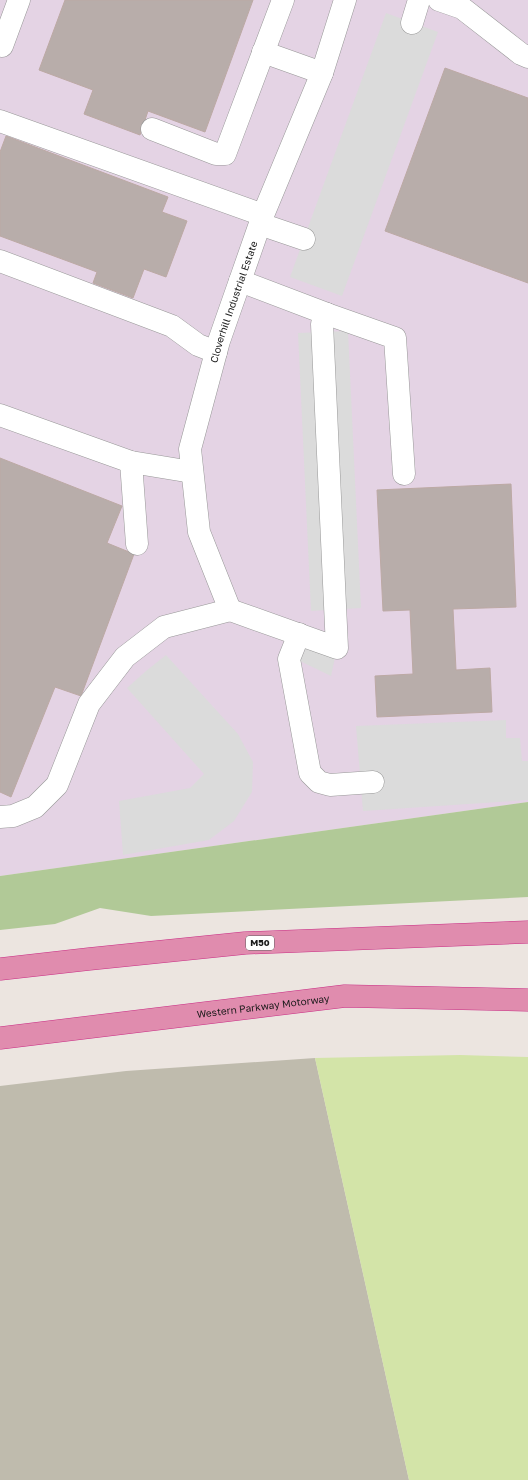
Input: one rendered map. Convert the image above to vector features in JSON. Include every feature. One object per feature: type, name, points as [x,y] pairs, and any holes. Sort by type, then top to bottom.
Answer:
[{"type":"highway","name":"M50","points":[[0,969],[245,943],[528,932]]},
{"type":"highway","name":"Western Parkway Motorway","points":[[0,1038],[345,996],[528,1000]]},
{"type":"street","points":[[2,46],[19,0]]},
{"type":"street","points":[[152,129],[216,154],[225,154],[284,0]]},
{"type":"street","name":"Cloverhill Industrial Estate","points":[[230,610],[199,532],[190,449],[216,352],[261,220],[322,73],[345,0]]},
{"type":"street","points":[[412,23],[419,0]]},
{"type":"street","points":[[439,0],[462,8],[521,54],[528,57]]},
{"type":"street","points":[[263,52],[322,73]]},
{"type":"street","points":[[0,121],[261,220],[304,239]]},
{"type":"street","points":[[0,261],[172,326],[198,345],[216,352]]},
{"type":"street","points":[[240,281],[395,338],[404,474]]},
{"type":"street","points":[[0,817],[13,816],[35,807],[57,785],[89,704],[125,657],[164,627],[230,610],[337,648],[322,324],[327,314]]},
{"type":"street","points":[[0,415],[131,462],[192,472]]},
{"type":"street","points":[[131,462],[137,544]]},
{"type":"street","points":[[299,634],[288,659],[310,772],[319,782],[330,785],[374,782]]},
{"type":"shaded area","points":[[0,0],[528,0],[528,802],[0,876]]},
{"type":"shaded area","points":[[386,13],[438,32],[342,296],[290,277]]},
{"type":"shaded area","points":[[348,331],[361,608],[311,611],[298,333]]},
{"type":"shaded area","points":[[310,638],[337,648],[331,676],[300,661]]},
{"type":"shaded area","points":[[166,655],[238,734],[253,762],[252,792],[234,821],[209,840],[123,855],[119,801],[190,788],[204,774],[127,688]]},
{"type":"shaded area","points":[[506,720],[506,738],[520,738],[522,761],[528,761],[528,800],[363,811],[356,726]]},
{"type":"shaded area","points":[[315,1058],[409,1480],[0,1480],[0,1086],[126,1071]]},
{"type":"green space","points":[[528,802],[528,897],[151,916],[100,908],[55,924],[0,930],[0,876]]},
{"type":"green space","points":[[460,1055],[528,1057],[528,1480],[409,1480],[315,1058]]},
{"type":"building","points":[[65,0],[253,0],[205,132],[148,111],[140,135],[84,114],[93,90],[39,70]]},
{"type":"building","points":[[445,68],[528,98],[528,283],[385,231]]},
{"type":"building","points":[[6,136],[168,197],[162,212],[187,221],[166,277],[144,269],[133,298],[93,283],[97,272],[0,236],[0,152]]},
{"type":"building","points":[[0,458],[122,506],[107,543],[134,554],[81,696],[55,687],[11,797],[0,792]]},
{"type":"building","points":[[511,484],[516,607],[453,609],[456,670],[490,668],[492,712],[377,717],[375,676],[413,674],[410,610],[383,611],[377,490]]}]
